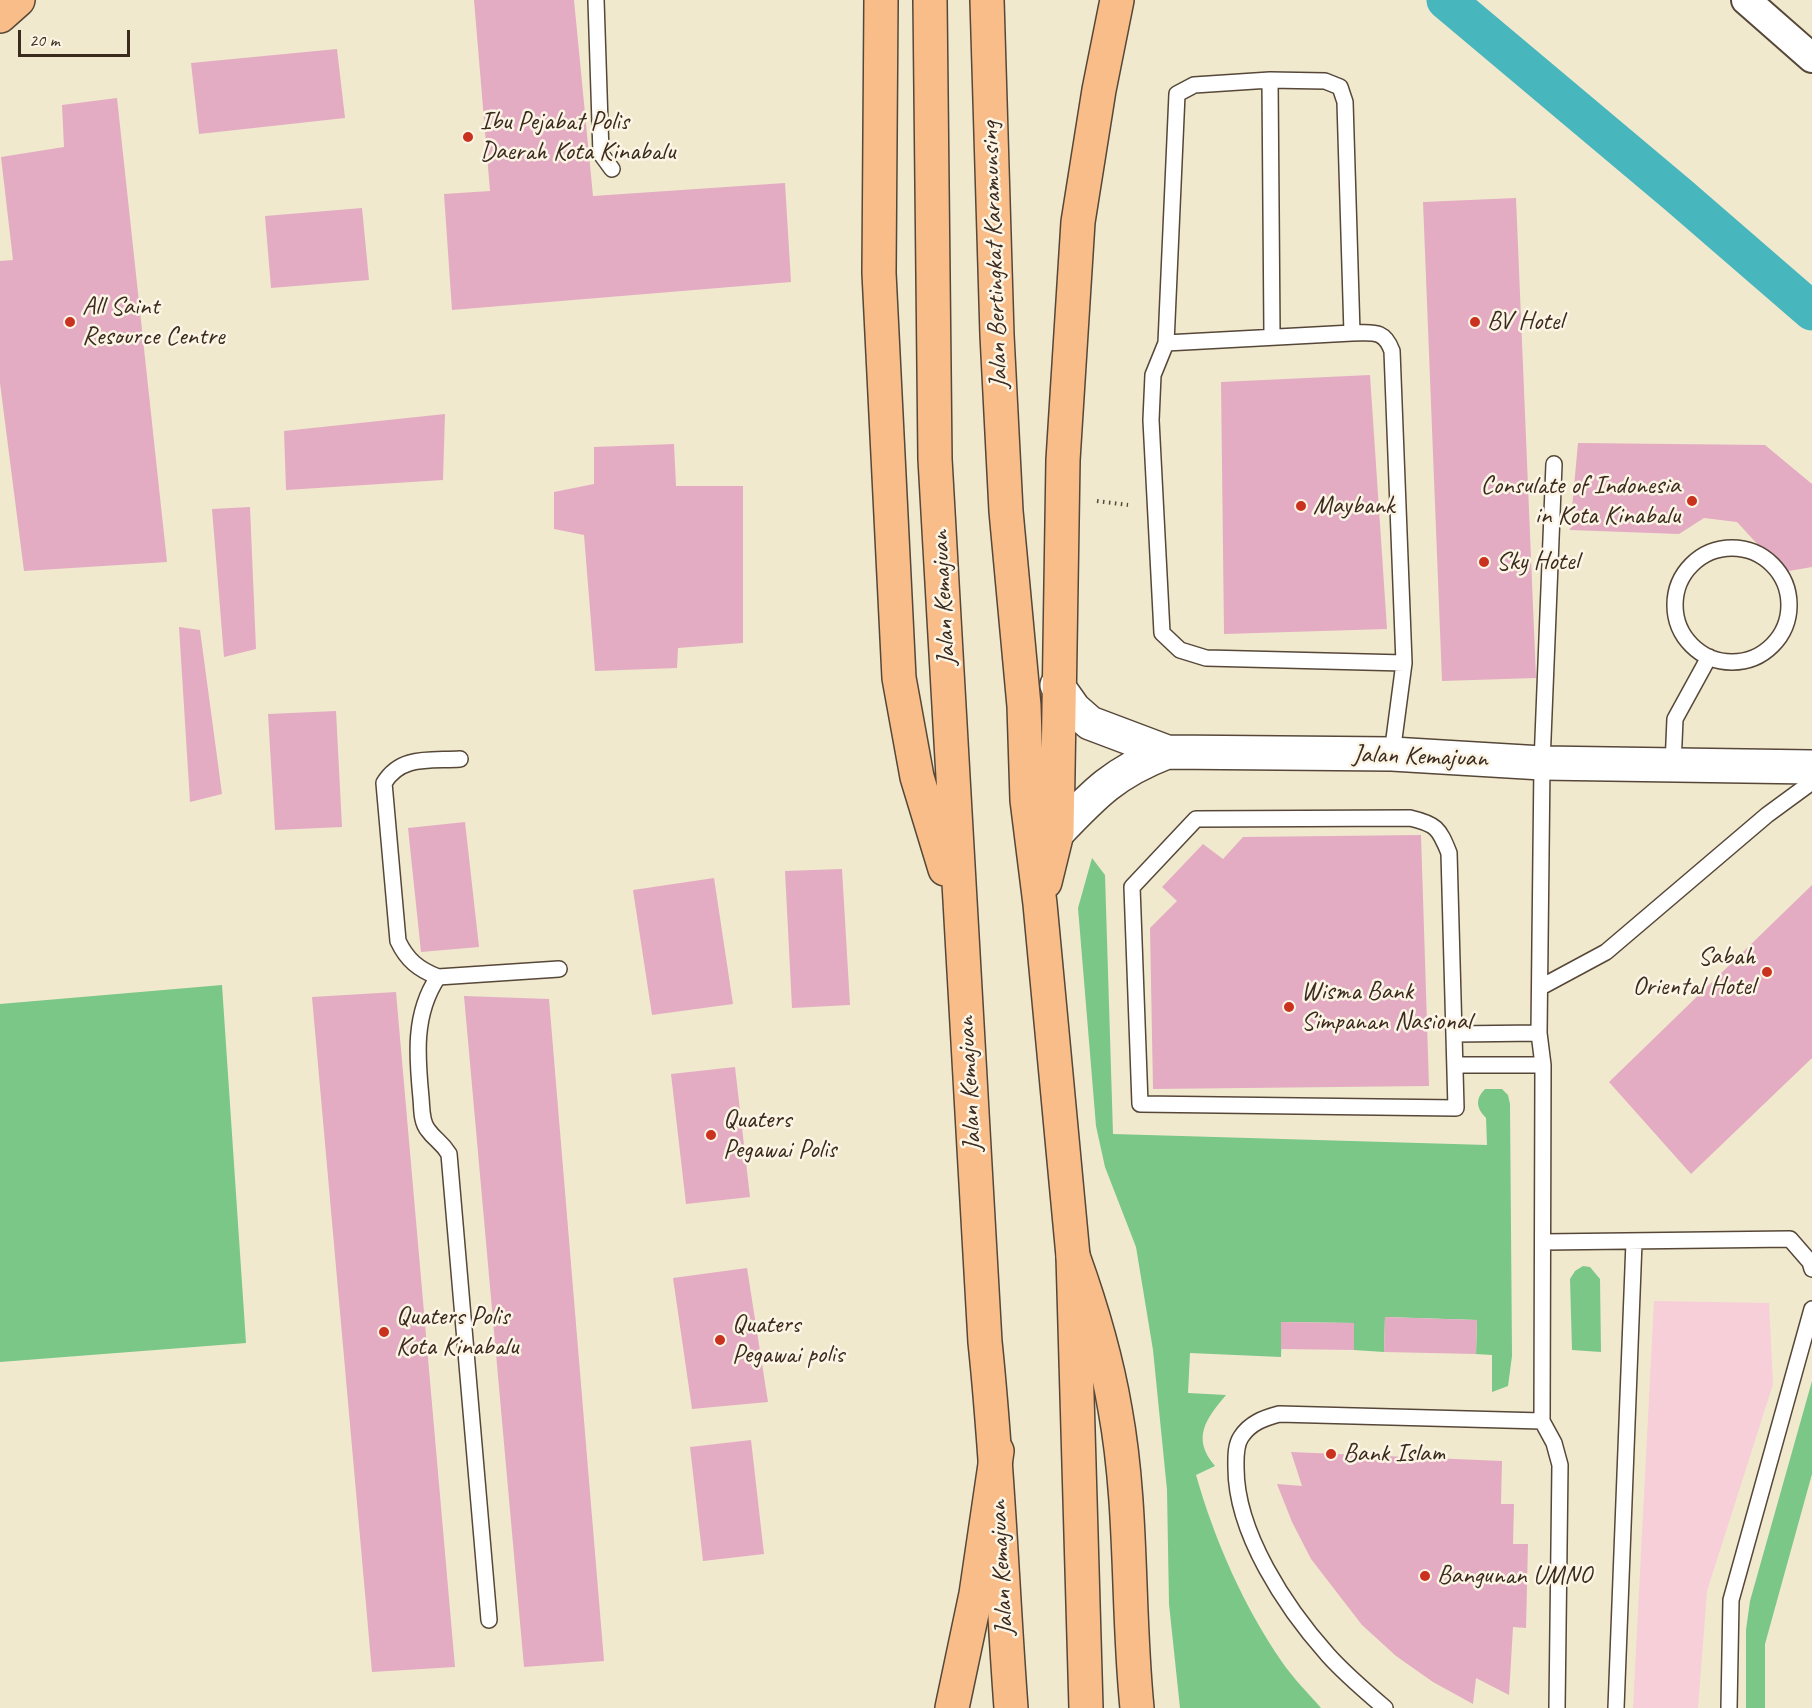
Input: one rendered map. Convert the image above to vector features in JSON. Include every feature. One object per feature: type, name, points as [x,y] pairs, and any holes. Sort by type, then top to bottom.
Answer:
[{"type":"main road","points":[[0,16],[18,0]]},
{"type":"main road","points":[[881,0],[879,273],[899,678],[917,777],[960,917]]},
{"type":"main road","name":"Jalan Kemajuan","points":[[930,0],[935,459],[985,1342],[997,1451],[1000,1561],[1011,1708]]},
{"type":"main road","name":"Jalan Bertingkat Karamunsing","points":[[987,0],[996,323],[1006,511],[1024,706],[1028,800],[1040,904]]},
{"type":"main road","points":[[1084,1705],[1073,1256],[1040,904],[1057,833],[1057,685],[1063,460],[1078,222],[1099,90],[1117,0]]},
{"type":"main road","points":[[1073,1256],[1098,1328],[1116,1411],[1125,1499],[1137,1708]]},
{"type":"main road","points":[[952,1708],[976,1594],[997,1451]]},
{"type":"street","points":[[1746,0],[1812,58]]},
{"type":"street","points":[[1057,685],[1074,709],[1090,723],[1167,752]]},
{"type":"street","name":"Jalan Kemajuan","points":[[1057,833],[1108,783],[1135,764],[1167,752],[1392,754],[1542,763],[1812,767]]},
{"type":"lane","points":[[596,0],[601,154],[612,169]]},
{"type":"lane","points":[[1270,80],[1272,335]]},
{"type":"lane","points":[[1352,333],[1345,102],[1340,87],[1325,81],[1270,80],[1194,85],[1177,94],[1166,343],[1153,375],[1151,420],[1162,633],[1180,650],[1206,658],[1404,663]]},
{"type":"lane","points":[[1166,343],[1272,335],[1352,333],[1378,333],[1388,339],[1392,351],[1404,663],[1392,754]]},
{"type":"lane","points":[[1554,464],[1542,763],[1539,1033],[1543,1065],[1542,1421],[1554,1443],[1560,1465],[1557,1708]]},
{"type":"lane","points":[[1731,548],[1750,551],[1767,560],[1779,574],[1786,591],[1789,609],[1784,626],[1775,642],[1762,654],[1745,660],[1726,662],[1709,657],[1693,646],[1681,630],[1675,612],[1676,593],[1682,575],[1695,561],[1712,551],[1731,548]]},
{"type":"lane","points":[[1673,765],[1675,719],[1709,657]]},
{"type":"lane","points":[[460,759],[402,764],[392,770],[384,783],[398,941],[405,956],[419,969],[438,977],[559,969]]},
{"type":"lane","points":[[1541,987],[1606,952],[1767,815],[1812,782]]},
{"type":"lane","points":[[1410,818],[1426,822],[1440,830],[1449,853],[1454,1034],[1456,1108],[1140,1104],[1132,887],[1196,819],[1410,818]]},
{"type":"lane","points":[[438,977],[422,1009],[416,1053],[423,1118],[428,1130],[441,1140],[449,1154],[489,1620]]},
{"type":"lane","points":[[1454,1034],[1539,1033]]},
{"type":"lane","points":[[1455,1065],[1543,1065]]},
{"type":"lane","points":[[1544,1242],[1790,1239],[1810,1262],[1812,1269]]},
{"type":"lane","points":[[1617,1708],[1634,1242]]},
{"type":"lane","points":[[1729,1708],[1731,1600],[1812,1310]]},
{"type":"lane","points":[[1385,1708],[1328,1655],[1275,1583],[1238,1501],[1236,1455],[1240,1438],[1251,1425],[1279,1414],[1542,1421]]},
{"type":"path","points":[[1093,501],[1156,509]]},
{"type":"shaded area","points":[[1654,1301],[1769,1303],[1773,1384],[1707,1591],[1698,1708],[1633,1708]]},
{"type":"green space","points":[[1092,858],[1105,875],[1113,1134],[1487,1145],[1486,1118],[1480,1111],[1478,1100],[1485,1089],[1502,1089],[1508,1095],[1510,1104],[1512,1356],[1508,1386],[1492,1392],[1492,1355],[1476,1354],[1477,1320],[1385,1317],[1384,1352],[1354,1350],[1354,1323],[1282,1322],[1281,1357],[1190,1353],[1188,1393],[1226,1395],[1212,1412],[1204,1429],[1204,1446],[1215,1466],[1196,1475],[1212,1524],[1243,1595],[1268,1640],[1291,1674],[1321,1708],[1180,1708],[1169,1604],[1167,1490],[1153,1350],[1136,1247],[1105,1167],[1096,1126],[1078,908]]},
{"type":"green space","points":[[222,985],[246,1343],[0,1362],[0,1004]]},
{"type":"green space","points":[[1583,1266],[1590,1267],[1600,1279],[1601,1352],[1572,1350],[1570,1279],[1575,1271]]},
{"type":"green space","points":[[1812,1381],[1812,1474],[1765,1644],[1765,1708],[1746,1708],[1746,1630],[1750,1601]]},
{"type":"building","points":[[474,0],[574,0],[593,196],[785,183],[791,282],[452,310],[444,194],[490,191]]},
{"type":"building","points":[[337,49],[345,118],[199,134],[191,63]]},
{"type":"building","name":"All Saint Resource Centre","points":[[117,98],[167,562],[24,571],[0,383],[0,261],[13,260],[1,157],[64,147],[62,105]]},
{"type":"building","points":[[1516,198],[1536,678],[1442,681],[1423,202]]},
{"type":"building","points":[[362,208],[369,280],[271,288],[265,216]]},
{"type":"building","name":"Maybank","points":[[1370,375],[1387,629],[1224,634],[1221,382]]},
{"type":"building","points":[[445,414],[443,480],[286,490],[284,431]]},
{"type":"building","name":"Consulate of Indonesia in Kota Kinabalu","points":[[1578,443],[1765,445],[1812,484],[1812,567],[1783,572],[1737,522],[1704,518],[1679,534],[1570,530]]},
{"type":"building","points":[[674,444],[676,486],[743,486],[743,643],[678,648],[677,668],[595,671],[584,535],[554,529],[554,492],[594,484],[594,447]]},
{"type":"building","points":[[250,507],[256,649],[224,657],[212,509]]},
{"type":"building","points":[[179,627],[200,630],[222,794],[190,802]]},
{"type":"building","points":[[336,711],[342,827],[275,830],[268,714]]},
{"type":"building","points":[[465,822],[479,947],[421,952],[408,828]]},
{"type":"building","name":"Wisma Bank Simpanan Nasional","points":[[1421,835],[1429,1086],[1153,1089],[1150,928],[1177,901],[1162,887],[1203,844],[1223,859],[1243,837]]},
{"type":"building","points":[[842,869],[850,1005],[792,1008],[785,871]]},
{"type":"building","points":[[714,878],[733,1004],[652,1015],[633,890]]},
{"type":"building","name":"Sabah Oriental Hotel","points":[[1812,885],[1812,1058],[1691,1174],[1609,1082]]},
{"type":"building","name":"Quaters Polis Kota Kinabalu","points":[[396,992],[455,1667],[372,1672],[312,997]]},
{"type":"building","name":"Quaters Polis Kota Kinabalu","points":[[464,996],[549,999],[604,1661],[524,1667]]},
{"type":"building","name":"Quaters Pegawai Polis","points":[[735,1067],[750,1197],[686,1204],[671,1074]]},
{"type":"building","name":"Quaters Pegawai polis","points":[[747,1268],[768,1402],[692,1409],[673,1278]]},
{"type":"building","points":[[1385,1317],[1477,1320],[1476,1354],[1384,1352]]},
{"type":"building","points":[[1281,1322],[1354,1323],[1354,1350],[1281,1349]]},
{"type":"building","name":"Quaters Pegawai Polis","points":[[751,1440],[764,1554],[703,1561],[690,1447]]},
{"type":"building","name":"Bangunan UMNO","points":[[1291,1452],[1502,1461],[1501,1504],[1514,1504],[1513,1544],[1528,1544],[1526,1628],[1513,1627],[1509,1695],[1476,1678],[1473,1704],[1433,1682],[1396,1656],[1362,1625],[1311,1559],[1292,1522],[1277,1484],[1302,1486]]},
{"type":"waterway","points":[[1446,0],[1812,311]]},
{"type":"place","name":"Ibu Pejabat Polis Daerah Kota Kinabalu","points":[[468,137]]},
{"type":"place","name":"All Saint Resource Centre","points":[[70,322]]},
{"type":"place","name":"BV Hotel","points":[[1475,322]]},
{"type":"place","name":"Consulate of Indonesia in Kota Kinabalu","points":[[1692,501]]},
{"type":"place","name":"Maybank","points":[[1301,506]]},
{"type":"place","name":"Sky Hotel","points":[[1484,562]]},
{"type":"place","name":"Sabah Oriental Hotel","points":[[1767,972]]},
{"type":"place","name":"Wisma Bank Simpanan Nasional","points":[[1289,1007]]},
{"type":"place","name":"Quaters Pegawai Polis","points":[[711,1135]]},
{"type":"place","name":"Quaters Polis Kota Kinabalu","points":[[384,1332]]},
{"type":"place","name":"Quaters Pegawai polis","points":[[720,1340]]},
{"type":"place","name":"Bank Islam","points":[[1331,1454]]},
{"type":"place","name":"Bangunan UMNO","points":[[1425,1576]]}]
